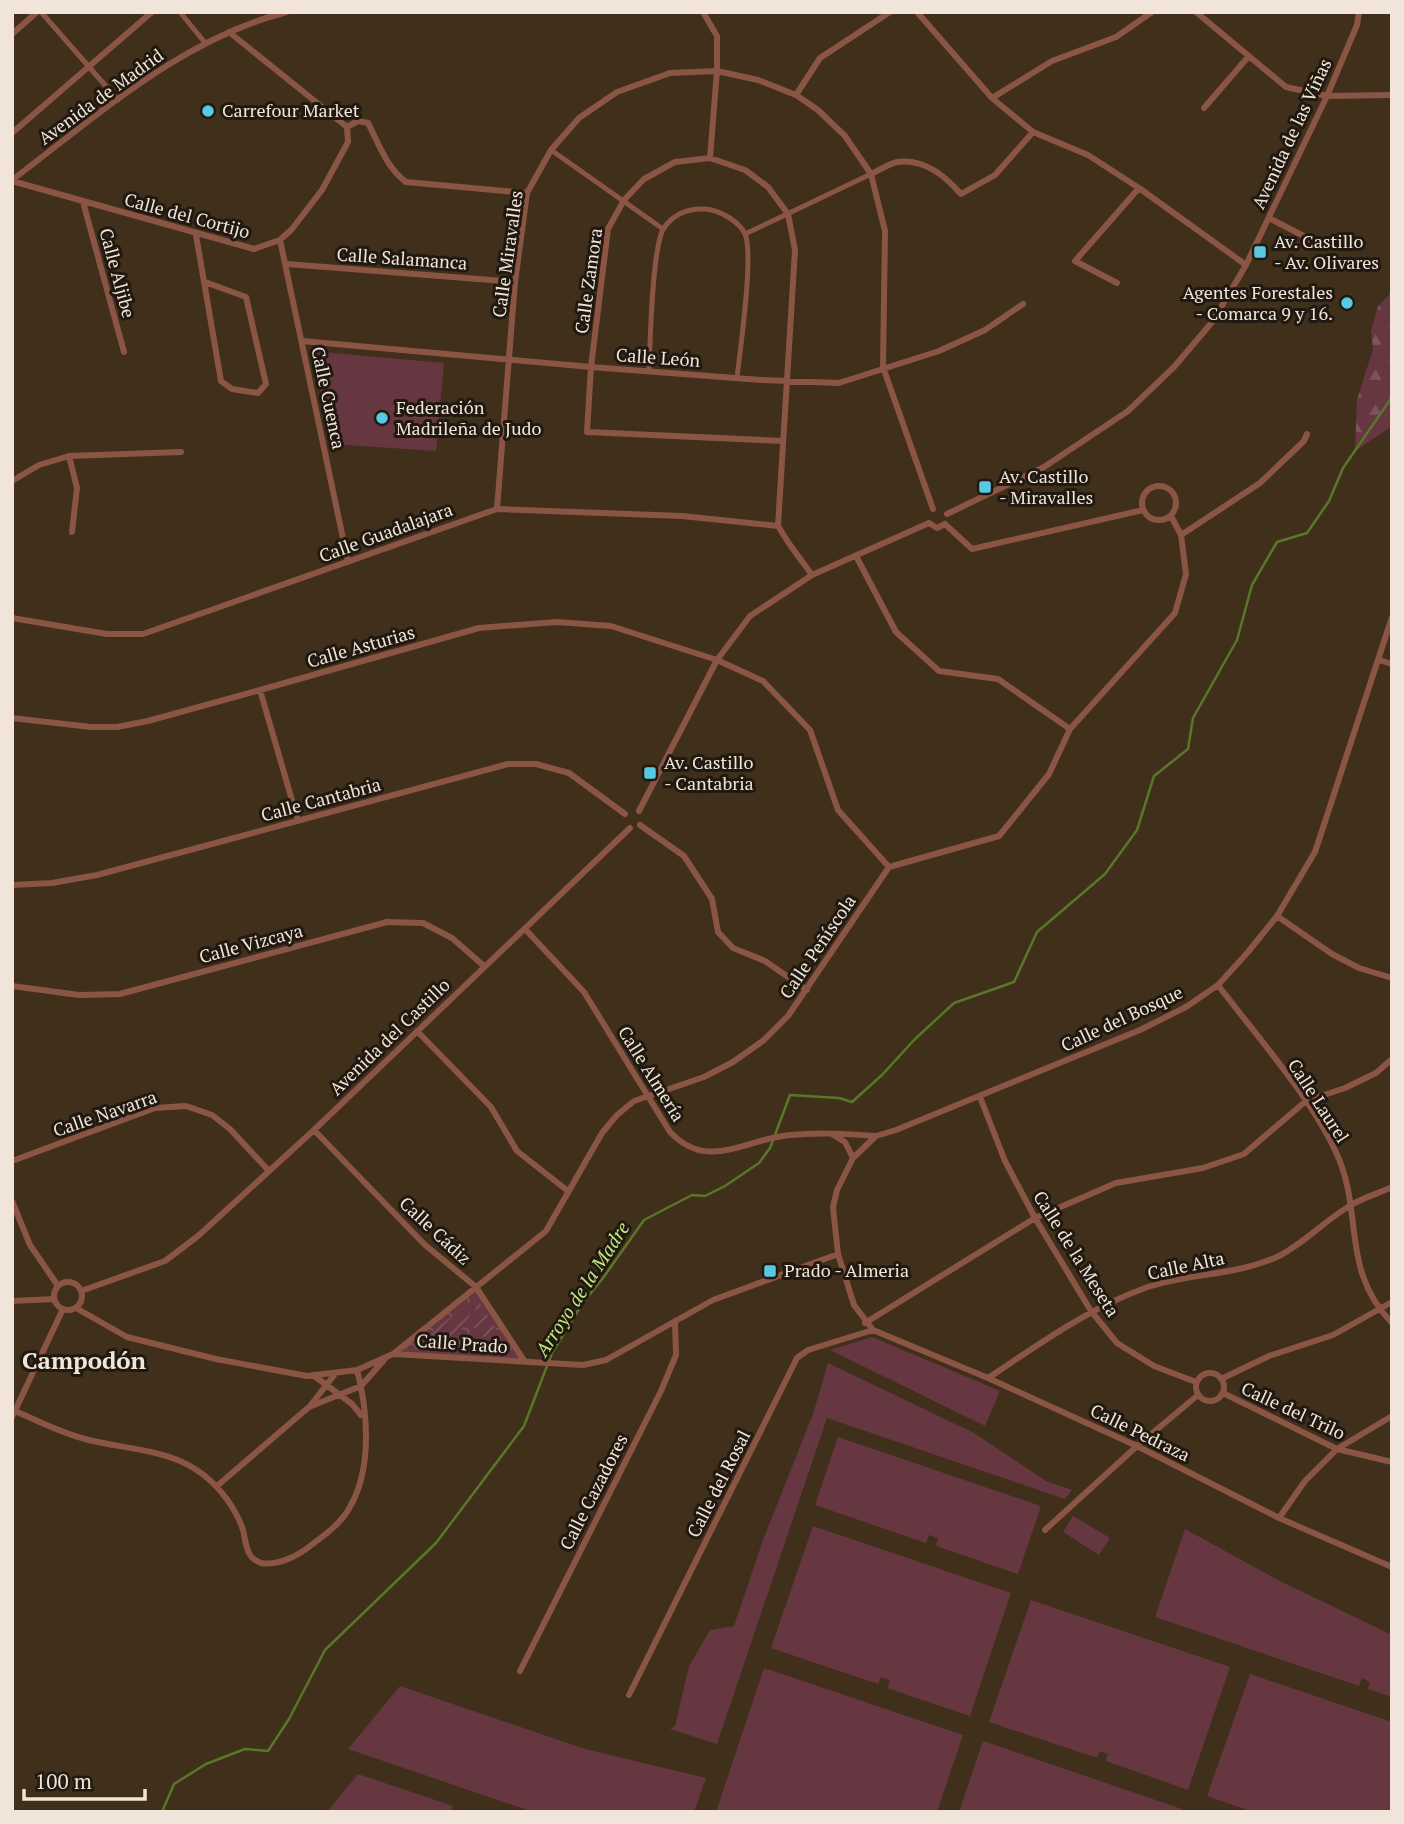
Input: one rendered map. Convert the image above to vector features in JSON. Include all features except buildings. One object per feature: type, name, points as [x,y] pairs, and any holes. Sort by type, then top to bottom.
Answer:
[{"type":"street","points":[[12,34],[39,12],[118,100]]},
{"type":"street","points":[[12,133],[152,12]]},
{"type":"street","points":[[180,12],[206,44]]},
{"type":"street","points":[[260,19],[264,12]]},
{"type":"street","name":"Avenida de Madrid","points":[[12,181],[165,65],[229,32],[260,19],[287,12]]},
{"type":"street","points":[[703,12],[717,36],[710,158]]},
{"type":"street","points":[[796,95],[820,58],[890,12]]},
{"type":"street","points":[[917,12],[992,98],[1033,132],[1088,155],[1246,265],[1213,321],[1174,367],[1128,411],[1044,467],[947,514]]},
{"type":"street","points":[[992,98],[1052,61],[1116,37],[1152,12]]},
{"type":"street","points":[[1196,12],[1286,88],[1327,96],[1392,95]]},
{"type":"street","name":"Avenida de las Viñas","points":[[1246,265],[1327,96],[1357,25],[1359,12]]},
{"type":"street","points":[[229,32],[347,127],[348,142],[322,190],[292,229],[280,240]]},
{"type":"street","points":[[1204,108],[1248,57]]},
{"type":"street","name":"Calle Miravalles","points":[[497,509],[515,282],[527,193],[551,150],[579,118],[617,92],[670,74],[717,71],[758,80],[796,95],[818,110],[845,136],[871,174],[885,231],[883,367],[933,509]]},
{"type":"street","points":[[347,127],[358,121],[368,123],[388,164],[406,182],[527,193]]},
{"type":"street","points":[[744,234],[897,162],[923,165],[945,176],[961,194],[995,175],[1033,132]]},
{"type":"street","points":[[551,150],[663,229]]},
{"type":"street","name":"Calle Zamora","points":[[778,526],[795,250],[788,214],[768,187],[745,170],[710,158],[674,162],[644,179],[624,200],[608,229],[591,367],[587,432],[783,441]]},
{"type":"street","name":"Calle del Cortijo","points":[[12,181],[196,235],[254,249],[280,240]]},
{"type":"street","points":[[1117,283],[1075,261],[1139,188]]},
{"type":"street","name":"Calle Aljibe","points":[[83,202],[124,352]]},
{"type":"street","points":[[649,372],[657,251],[663,229],[683,210],[707,209],[728,216],[744,234],[748,261],[737,378]]},
{"type":"street","points":[[1269,218],[1321,245]]},
{"type":"street","points":[[196,235],[221,381],[232,389],[258,393],[266,384],[246,297],[205,282]]},
{"type":"street","name":"Calle Cuenca","points":[[280,240],[348,562]]},
{"type":"street","name":"Calle Salamanca","points":[[287,264],[515,282]]},
{"type":"street","name":"Calle León","points":[[302,341],[649,372],[839,383],[939,351],[985,330],[1023,304]]},
{"type":"street","points":[[1181,535],[1260,483],[1304,441],[1307,434]]},
{"type":"street","points":[[12,481],[39,465],[69,456],[181,452]]},
{"type":"street","points":[[69,456],[76,488],[72,532]]},
{"type":"street","points":[[1162,486],[1169,489],[1176,502],[1171,516],[1166,519],[1155,520],[1143,510],[1143,495],[1148,490],[1162,486]]},
{"type":"street","name":"Calle Guadalajara","points":[[12,618],[107,634],[143,634],[497,509],[682,516],[778,526]]},
{"type":"street","points":[[933,509],[943,509],[947,514],[945,524],[937,528],[929,523],[928,516],[933,509]]},
{"type":"street","points":[[945,524],[972,549],[1143,510]]},
{"type":"street","points":[[890,867],[999,836],[1049,774],[1070,729],[1175,613],[1185,574],[1181,535],[1171,516]]},
{"type":"street","points":[[639,811],[717,660],[750,616],[812,575],[929,523]]},
{"type":"street","points":[[778,526],[812,575]]},
{"type":"street","points":[[856,556],[896,632],[939,671],[998,679],[1070,729]]},
{"type":"street","name":"Calle del Bosque","points":[[873,1330],[854,1305],[838,1254],[833,1207],[836,1190],[853,1158],[876,1136],[980,1097],[1140,1030],[1186,1007],[1218,985],[1277,916],[1315,852],[1392,617]]},
{"type":"street","name":"Calle Asturias","points":[[12,718],[91,727],[117,727],[148,721],[479,628],[557,622],[611,626],[717,660],[763,681],[810,730],[838,810],[890,867]]},
{"type":"street","points":[[1379,660],[1392,664]]},
{"type":"street","points":[[260,690],[298,821]]},
{"type":"street","name":"Calle Cantabria","points":[[12,885],[82,879],[508,764],[536,764],[569,774],[625,814]]},
{"type":"street","points":[[633,809],[639,811],[642,816],[640,825],[630,828],[624,822],[625,814],[633,809]]},
{"type":"street","points":[[640,825],[684,856],[712,899],[718,932],[733,948],[765,961],[807,990]]},
{"type":"street","name":"Avenida del Castillo","points":[[81,1291],[165,1261],[192,1241],[314,1130],[630,828]]},
{"type":"street","name":"Calle Peñíscola","points":[[393,1354],[546,1231],[602,1133],[634,1101],[647,1094],[704,1077],[733,1062],[764,1040],[788,1016],[807,990],[890,867]]},
{"type":"street","points":[[1277,916],[1332,954],[1359,968],[1392,978]]},
{"type":"street","name":"Calle Vizcaya","points":[[12,986],[79,995],[120,995],[387,922],[423,923],[452,937],[484,966]]},
{"type":"street","name":"Calle Almería","points":[[525,929],[584,992],[670,1132],[680,1142],[710,1153],[729,1152],[759,1140],[789,1135],[831,1133],[876,1136]]},
{"type":"street","name":"Calle Laurel","points":[[1218,985],[1306,1101],[1334,1147],[1346,1174],[1352,1205],[1355,1251],[1363,1280],[1378,1309],[1392,1323]]},
{"type":"street","points":[[417,1031],[491,1107],[517,1151],[568,1191]]},
{"type":"street","points":[[865,1322],[1035,1218],[1116,1183],[1203,1168],[1244,1154],[1306,1101],[1345,1088],[1376,1073],[1392,1059]]},
{"type":"street","name":"Calle de la Meseta","points":[[980,1097],[1005,1161],[1035,1218],[1091,1311],[1117,1343],[1154,1366],[1196,1382]]},
{"type":"street","name":"Calle Navarra","points":[[12,1161],[155,1108],[186,1105],[212,1115],[230,1129],[269,1171]]},
{"type":"street","name":"Calle Cádiz","points":[[314,1130],[424,1244],[477,1287],[525,1362]]},
{"type":"street","points":[[831,1133],[859,1151]]},
{"type":"street","points":[[853,1158],[849,1147],[855,1135],[865,1139],[866,1145]]},
{"type":"street","name":"Calle Alta","points":[[988,1378],[1091,1311],[1179,1278],[1242,1269],[1277,1256],[1304,1241],[1352,1205],[1392,1187]]},
{"type":"street","points":[[12,1201],[30,1245],[58,1286]]},
{"type":"street","name":"Calle Prado","points":[[76,1308],[127,1337],[216,1359],[313,1375],[357,1370],[393,1354],[583,1365],[606,1360],[713,1300],[838,1254]]},
{"type":"street","points":[[58,1286],[71,1282],[81,1291],[82,1300],[76,1308],[63,1309]]},
{"type":"street","points":[[54,1299],[58,1286]]},
{"type":"street","points":[[12,1301],[54,1299]]},
{"type":"street","points":[[54,1299],[63,1309]]},
{"type":"street","points":[[1221,1379],[1269,1356],[1333,1335],[1392,1301]]},
{"type":"street","points":[[63,1309],[14,1414],[84,1439],[152,1451],[197,1469],[218,1486],[242,1526],[248,1553],[255,1561],[264,1564],[301,1553],[329,1532],[351,1507],[363,1473],[367,1436],[357,1370]]},
{"type":"street","name":"Calle Cazadores","points":[[520,1671],[661,1391],[676,1355],[676,1321]]},
{"type":"street","name":"Calle Pedraza","points":[[873,1330],[988,1378],[1136,1446],[1279,1518],[1392,1567]]},
{"type":"street","name":"Calle del Rosal","points":[[629,1695],[797,1358],[808,1350],[873,1330]]},
{"type":"street","points":[[309,1407],[361,1386],[385,1359]]},
{"type":"street","points":[[218,1486],[309,1407],[335,1374]]},
{"type":"street","points":[[1205,1374],[1217,1375],[1221,1379],[1223,1393],[1219,1398],[1208,1402],[1198,1395],[1196,1382],[1205,1374]]},
{"type":"street","points":[[313,1375],[359,1410],[364,1420]]},
{"type":"street","name":"Calle del Trilo","points":[[1223,1393],[1337,1449],[1392,1462]]},
{"type":"street","points":[[1045,1530],[1136,1446],[1198,1395]]},
{"type":"street","points":[[1279,1518],[1305,1481],[1337,1449],[1392,1416]]},
{"type":"green space","points":[[1392,283],[1392,426],[1355,451],[1357,400],[1373,349],[1371,331],[1378,306],[1389,295]]},
{"type":"green space","name":"Federación Madrileña de Judo","points":[[312,351],[444,363],[436,451],[331,444]]},
{"type":"green space","points":[[476,1287],[525,1362],[393,1354]]},
{"type":"green space","points":[[477,1299],[510,1351],[477,1333],[473,1326]]},
{"type":"green space","points":[[472,1300],[468,1325],[464,1326],[460,1333],[429,1348],[424,1347],[423,1339]]},
{"type":"green space","points":[[872,1337],[1000,1391],[985,1426],[830,1350]]},
{"type":"green space","points":[[473,1338],[509,1356],[437,1349],[461,1339]]},
{"type":"green space","points":[[828,1363],[974,1433],[1046,1481],[1072,1490],[1065,1499],[827,1418],[717,1744],[670,1729],[675,1726],[689,1666],[710,1630],[734,1626],[763,1540],[813,1414]]},
{"type":"green space","points":[[838,1437],[1041,1506],[1018,1574],[936,1546],[938,1538],[929,1535],[926,1543],[815,1505]]},
{"type":"green space","points":[[1073,1516],[1110,1538],[1099,1555],[1063,1532]]},
{"type":"green space","points":[[813,1526],[1011,1593],[970,1716],[887,1688],[890,1680],[881,1677],[878,1684],[771,1648]]},
{"type":"green space","points":[[1185,1529],[1278,1580],[1392,1635],[1392,1697],[1368,1689],[1370,1682],[1362,1678],[1359,1686],[1155,1617]]},
{"type":"green space","points":[[1031,1600],[1230,1667],[1188,1790],[1106,1761],[1108,1754],[1100,1751],[1097,1758],[989,1722]]},
{"type":"green space","points":[[764,1668],[963,1735],[937,1812],[716,1812]]},
{"type":"green space","points":[[1250,1674],[1392,1722],[1392,1812],[1253,1812],[1207,1796]]},
{"type":"green space","points":[[400,1686],[585,1749],[706,1778],[694,1812],[533,1812],[348,1749]]},
{"type":"green space","points":[[983,1741],[1182,1809],[1181,1812],[959,1812]]},
{"type":"green space","points":[[358,1774],[453,1806],[451,1812],[327,1812]]},
{"type":"waterway","name":"Arroyo de la Madre","points":[[162,1812],[174,1784],[206,1764],[245,1749],[268,1751],[289,1719],[325,1650],[436,1543],[524,1426],[552,1353],[582,1304],[644,1220],[692,1195],[705,1196],[759,1163],[770,1148],[790,1095],[839,1098],[852,1102],[954,1003],[1014,982],[1037,932],[1105,874],[1137,830],[1154,776],[1188,749],[1193,718],[1237,640],[1252,585],[1277,542],[1307,533],[1329,501],[1343,468],[1392,397]]},
{"type":"place","name":"Carrefour Market","points":[[208,111]]},
{"type":"place","name":"Av. Castillo - Av. Olivares","points":[[1260,252]]},
{"type":"place","name":"Agentes Forestales - Comarca 9 y 16.","points":[[1347,303]]},
{"type":"place","name":"Federación Madrileña de Judo","points":[[382,418]]},
{"type":"place","name":"Av. Castillo - Miravalles","points":[[985,487]]},
{"type":"place","name":"Av. Castillo - Cantabria","points":[[650,773]]},
{"type":"place","name":"Prado - Almeria","points":[[770,1271]]},
{"type":"district","name":"Campodón","points":[[84,1361]]}]
